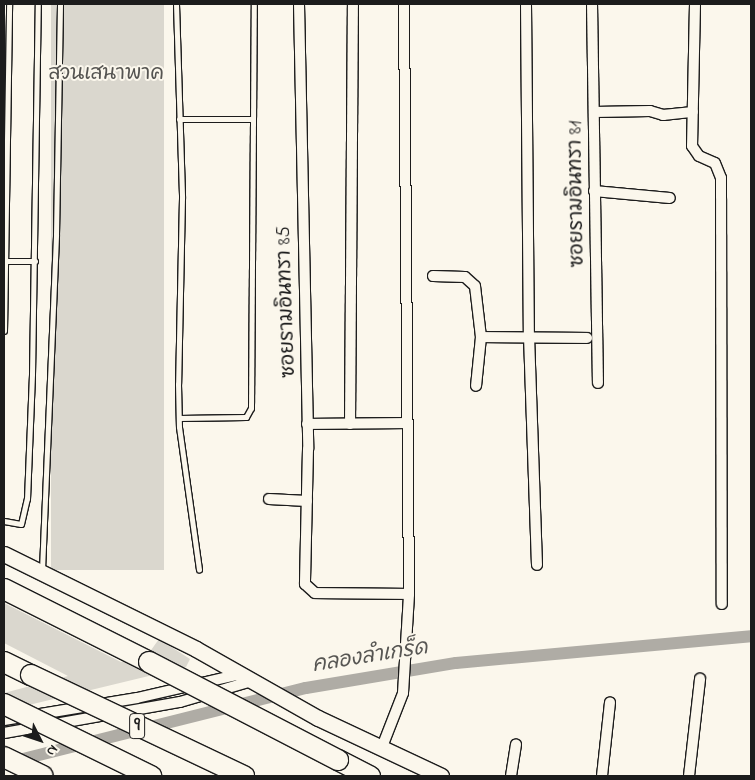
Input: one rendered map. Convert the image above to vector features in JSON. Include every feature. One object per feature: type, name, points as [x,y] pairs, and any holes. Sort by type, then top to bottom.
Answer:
[{"type":"highway","points":[[4,589],[370,776]]},
{"type":"highway","name":"9","points":[[4,662],[244,776]]},
{"type":"highway","name":"9","points":[[4,704],[151,776]]},
{"type":"highway","points":[[4,757],[43,776]]},
{"type":"main road","points":[[4,554],[246,678],[318,718],[441,776]]},
{"type":"street","name":"ซอยรามอินทรา 85","points":[[299,4],[307,424],[305,584],[315,593],[409,594]]},
{"type":"street","points":[[350,424],[353,4]]},
{"type":"street","points":[[382,747],[403,693],[403,668],[409,594],[405,423],[404,4]]},
{"type":"street","points":[[526,4],[529,336],[537,565]]},
{"type":"street","name":"ซอยรามอินทรา 81","points":[[592,4],[598,383]]},
{"type":"street","points":[[695,4],[693,112],[695,152],[715,163],[721,178],[722,604]]},
{"type":"street","points":[[594,112],[650,111],[663,115],[693,112]]},
{"type":"street","points":[[594,191],[670,198]]},
{"type":"street","points":[[433,276],[465,278],[472,282],[481,338],[476,386]]},
{"type":"street","points":[[481,338],[529,336],[587,338]]},
{"type":"street","points":[[307,424],[405,423]]},
{"type":"street","points":[[269,498],[307,500]]},
{"type":"street","points":[[4,720],[246,678]]},
{"type":"street","points":[[4,734],[180,702],[246,678]]},
{"type":"street","points":[[689,776],[700,679]]},
{"type":"street","points":[[602,776],[610,702]]},
{"type":"street","points":[[510,776],[516,744]]},
{"type":"lane","points":[[4,331],[9,4]]},
{"type":"lane","points":[[4,521],[21,524],[27,499],[34,261],[38,4]]},
{"type":"lane","points":[[42,574],[56,234],[60,4]]},
{"type":"lane","points":[[176,4],[178,118],[182,198],[179,418],[199,570]]},
{"type":"lane","points":[[179,418],[246,417],[250,413],[254,4]]},
{"type":"lane","points":[[178,118],[252,118]]},
{"type":"lane","points":[[5,261],[34,261]]},
{"type":"green space","name":"สวนเสนาพาค","points":[[51,4],[164,4],[164,570],[51,570]]},
{"type":"green space","points":[[4,603],[121,662],[149,653],[159,639],[190,659],[186,667],[4,711],[4,693],[68,676],[4,643]]},
{"type":"waterway","name":"คลองลำเกร็ด","points":[[11,762],[306,688],[456,663],[751,636]]}]
